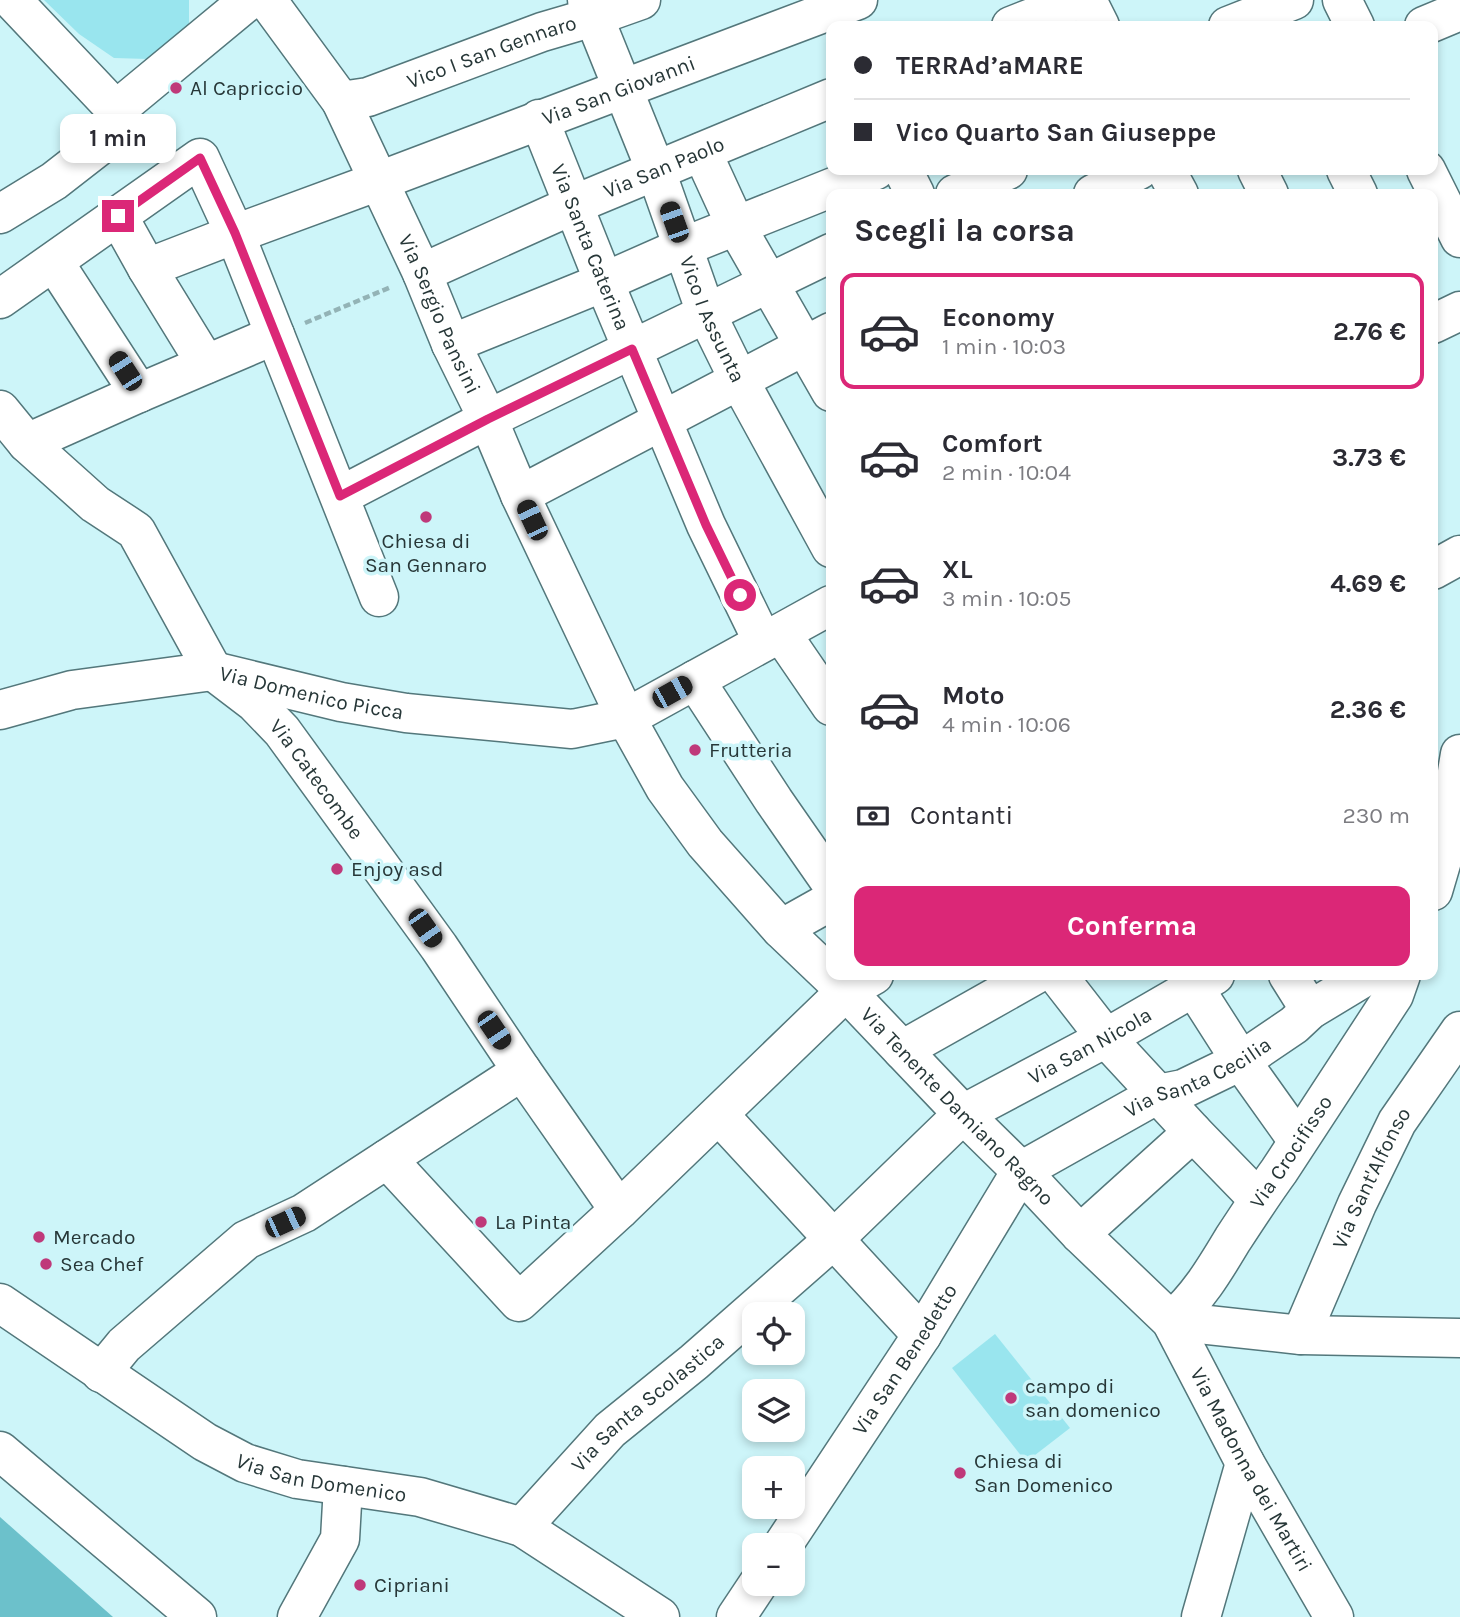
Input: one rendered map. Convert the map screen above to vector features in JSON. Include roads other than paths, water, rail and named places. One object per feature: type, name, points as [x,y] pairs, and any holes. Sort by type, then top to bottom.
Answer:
[{"type":"street","points":[[12,0],[116,110]]},
{"type":"street","points":[[0,214],[54,181],[99,146],[113,128],[116,110],[249,0]]},
{"type":"street","name":"Via Sergio Pansini","points":[[267,0],[341,101],[422,273],[451,344],[488,419],[520,495],[626,718]]},
{"type":"street","name":"Vico I San Gennaro","points":[[341,101],[368,97],[542,32],[590,9],[641,0]]},
{"type":"street","points":[[1024,21],[1077,0]]},
{"type":"street","points":[[1087,0],[1098,21]]},
{"type":"street","points":[[1342,0],[1352,21]]},
{"type":"street","name":"Vico I Assunta","points":[[590,9],[656,171],[706,313],[739,380],[826,539]]},
{"type":"street","name":"Via San Giovanni","points":[[147,268],[837,9]]},
{"type":"street","points":[[1436,21],[1460,11]]},
{"type":"street","points":[[1246,21],[1277,12]]},
{"type":"street","name":"Via San Paolo","points":[[422,273],[573,205],[826,100]]},
{"type":"street","name":"Via Santa Caterina","points":[[539,119],[706,525],[772,637],[826,700]]},
{"type":"street","points":[[702,152],[736,226],[769,283],[818,339],[826,371]]},
{"type":"street","points":[[0,299],[200,158],[235,233],[379,597]]},
{"type":"street","points":[[828,189],[864,175]]},
{"type":"street","points":[[1103,189],[1129,175]]},
{"type":"street","points":[[451,344],[826,190]]},
{"type":"street","points":[[1438,194],[1460,239]]},
{"type":"street","points":[[118,216],[206,364]]},
{"type":"street","points":[[340,496],[488,419],[826,255]]},
{"type":"street","points":[[54,262],[139,393]]},
{"type":"street","points":[[1438,322],[1460,311]]},
{"type":"street","points":[[27,443],[275,335]]},
{"type":"street","points":[[520,495],[818,339]]},
{"type":"street","points":[[0,410],[27,443],[95,504],[136,531],[213,671]]},
{"type":"street","points":[[1438,567],[1460,555]]},
{"type":"street","name":"Via Domenico Picca","points":[[0,710],[72,690],[213,671],[341,702],[406,713],[572,729],[626,718],[826,608]]},
{"type":"street","name":"Via Catecombe","points":[[213,671],[255,703],[282,731],[439,947],[522,1072],[619,1210]]},
{"type":"street","points":[[695,680],[826,876]]},
{"type":"street","name":"Via Tenente Damiano Ragno","points":[[626,718],[665,788],[705,843],[781,929],[826,960]]},
{"type":"street","points":[[1438,767],[1460,756]]},
{"type":"street","points":[[1445,865],[1460,756]]},
{"type":"street","points":[[781,929],[826,904]]},
{"type":"street","points":[[902,1050],[1026,980]]},
{"type":"street","points":[[1060,980],[1106,1038],[1258,1199]]},
{"type":"street","name":"Via San Nicola","points":[[963,1114],[1106,1038],[1196,980]]},
{"type":"street","points":[[1199,980],[1241,1061],[1298,1141]]},
{"type":"street","points":[[1291,980],[1310,1010]]},
{"type":"street","name":"Via Santa Cecilia","points":[[1021,1171],[1157,1094],[1183,1089],[1241,1061],[1294,1025],[1310,1010],[1358,980]]},
{"type":"street","name":"Via Crocifisso","points":[[1171,1321],[1187,1308],[1206,1284],[1258,1199],[1394,995],[1399,980]]},
{"type":"street","points":[[387,1159],[519,1302],[860,983]]},
{"type":"street","name":"Via Tenente Damiano Ragno","points":[[860,983],[902,1050],[1080,1234],[1171,1321]]},
{"type":"street","name":"Via Sant'Alfonso","points":[[1301,1335],[1357,1204],[1397,1122],[1460,1032]]},
{"type":"street","points":[[102,1373],[124,1345],[246,1240],[304,1213],[522,1072]]},
{"type":"street","name":"Via Santa Scolastica","points":[[522,1527],[610,1430],[694,1362],[834,1239],[963,1114]]},
{"type":"street","points":[[719,1115],[922,1335]]},
{"type":"street","points":[[1080,1234],[1193,1132]]},
{"type":"street","name":"Via San Benedetto","points":[[791,1533],[922,1335],[1021,1171]]},
{"type":"street","name":"Via San Domenico","points":[[0,1303],[205,1442],[245,1463],[297,1479],[420,1497],[522,1527],[660,1617]]},
{"type":"street","points":[[1171,1321],[1301,1335],[1460,1338]]},
{"type":"street","name":"Via Madonna dei Martiri","points":[[1171,1321],[1245,1463],[1334,1617]]},
{"type":"street","points":[[0,1451],[197,1617]]},
{"type":"street","points":[[1201,1617],[1245,1463]]},
{"type":"street","points":[[297,1617],[340,1539],[342,1486]]},
{"type":"street","points":[[736,1617],[750,1596]]},
{"type":"place","name":"Al Capriccio","points":[[176,88]]},
{"type":"place","name":"Chiesa di San Gennaro","points":[[426,517]]},
{"type":"place","name":"Frutteria","points":[[695,750]]},
{"type":"place","name":"Enjoy asd","points":[[337,869]]},
{"type":"place","name":"La Pinta","points":[[481,1222]]},
{"type":"place","name":"Mercado","points":[[39,1237]]},
{"type":"place","name":"Sea Chef","points":[[46,1264]]},
{"type":"place","name":"campo di san domenico","points":[[1011,1398]]},
{"type":"place","name":"Chiesa di San Domenico","points":[[960,1473]]},
{"type":"place","name":"Cipriani","points":[[360,1585]]}]
